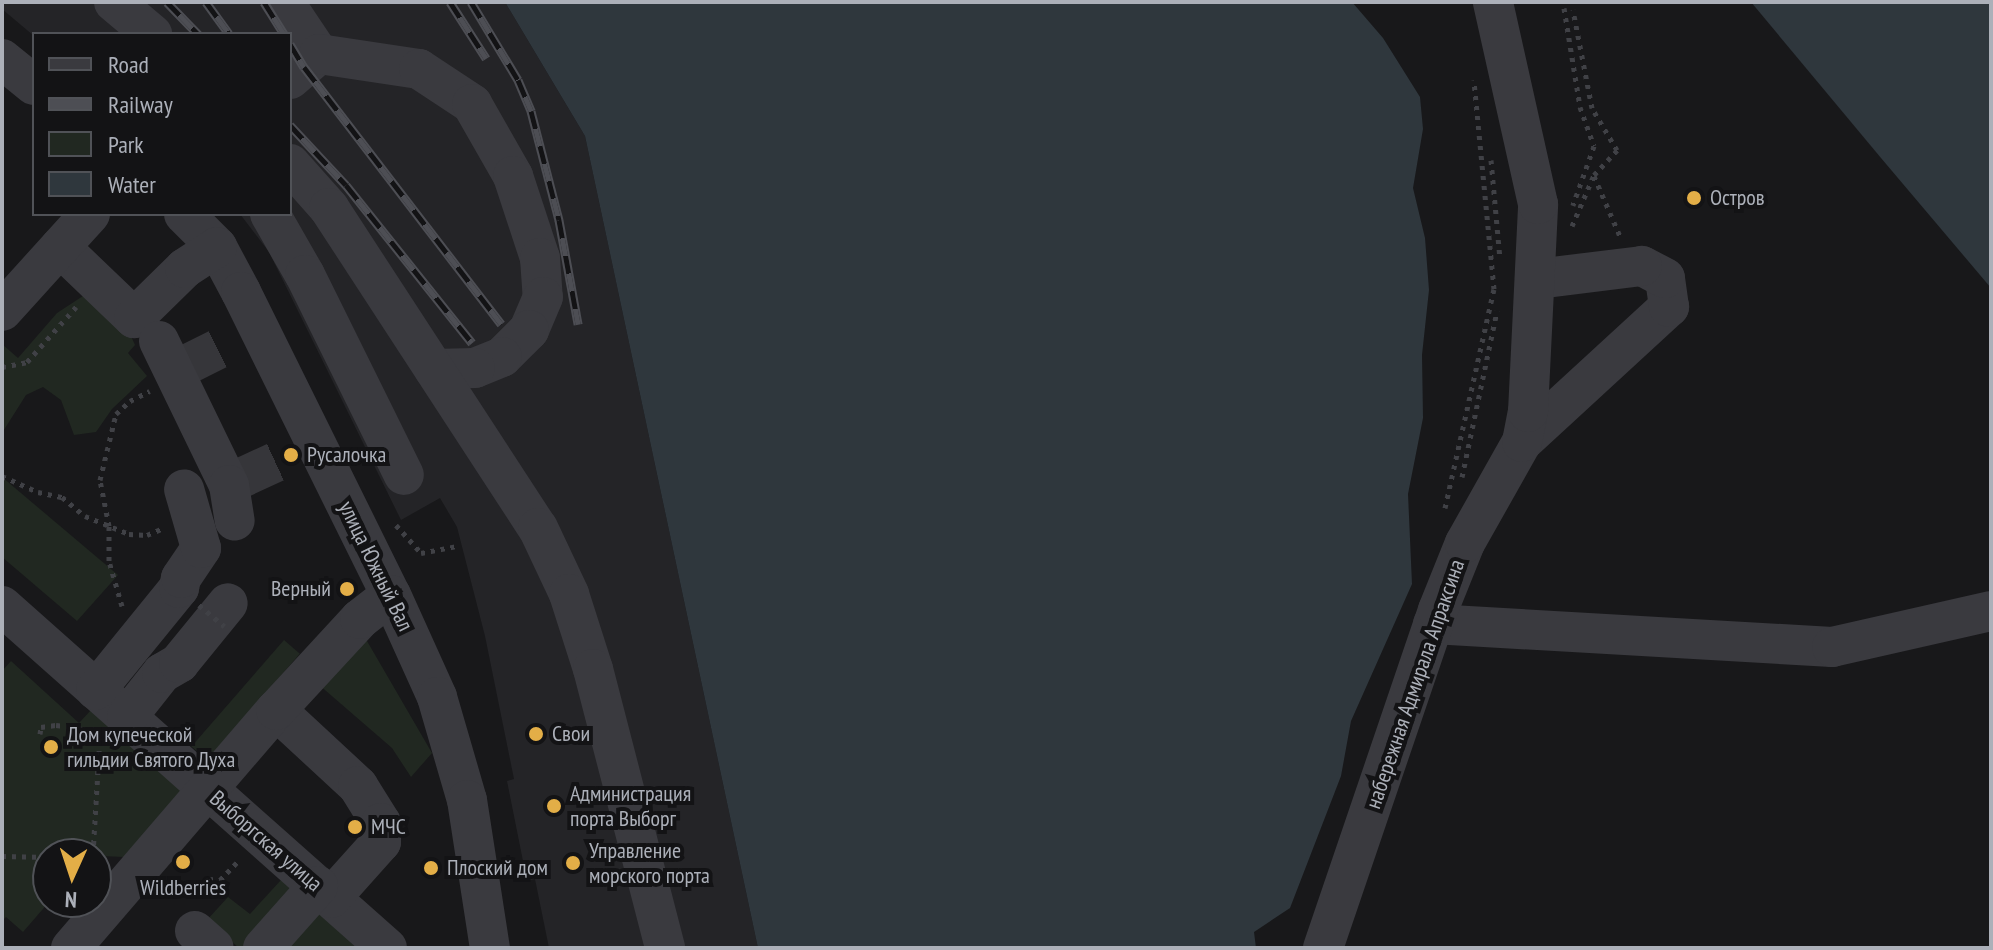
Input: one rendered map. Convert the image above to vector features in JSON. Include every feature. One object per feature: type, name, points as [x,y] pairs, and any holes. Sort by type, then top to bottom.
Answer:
[{"type":"street","points":[[97,2],[113,32]]},
{"type":"street","points":[[114,2],[150,32]]},
{"type":"street","points":[[284,2],[304,66],[419,69],[472,104],[513,176],[540,258],[543,297],[529,330],[502,357],[475,368],[434,369]]},
{"type":"street","name":"набережная Адмирала Апраксина","points":[[1323,948],[1433,624],[1465,543],[1522,442],[1528,412],[1538,204],[1493,2]]},
{"type":"street","points":[[2,59],[32,83]]},
{"type":"street","points":[[292,166],[329,208],[538,528],[569,594],[593,669],[665,948]]},
{"type":"street","points":[[11,284],[60,247],[88,216]]},
{"type":"street","name":"улица Южный Вал","points":[[186,216],[217,247],[247,335],[304,449],[391,595],[437,697],[467,800],[490,948]]},
{"type":"street","points":[[271,216],[305,275],[404,475]]},
{"type":"street","points":[[60,247],[134,318],[185,268],[217,247]]},
{"type":"street","points":[[1522,442],[1669,307],[1665,278],[1642,266],[1536,279]]},
{"type":"street","points":[[165,368],[234,495]]},
{"type":"street","points":[[96,690],[179,588],[181,578],[201,548],[189,502]]},
{"type":"street","points":[[71,948],[276,710],[360,619],[391,595]]},
{"type":"street","name":"Выборгская улица","points":[[2,606],[96,690],[109,728],[207,789],[387,948]]},
{"type":"street","points":[[109,728],[162,673],[179,663],[217,611]]},
{"type":"street","points":[[1433,624],[1832,647],[1991,611]]},
{"type":"street","points":[[263,948],[381,842],[381,823],[358,786],[276,710]]},
{"type":"path","points":[[1444,509],[1494,289],[1473,73]]},
{"type":"path","points":[[1460,483],[1503,291],[1491,151]]},
{"type":"path","points":[[2,367],[27,362],[71,312]]},
{"type":"path","points":[[131,647],[109,561],[109,526],[100,480],[116,414],[165,368]]},
{"type":"path","points":[[2,476],[38,492],[62,497],[85,516],[129,534],[147,535],[189,502]]},
{"type":"path","points":[[396,525],[421,553],[456,546]]},
{"type":"path","points":[[40,734],[41,727],[56,725],[109,728],[95,838]]},
{"type":"path","points":[[2,856],[32,857]]},
{"type":"path","points":[[209,879],[220,880],[241,858]]},
{"type":"shaded area","points":[[2,2],[505,2],[585,136],[758,948],[549,948],[535,879],[527,881],[507,781],[514,779],[485,636],[457,527],[440,498],[401,520],[269,252],[242,216],[292,216],[292,32],[32,34],[2,9]]},
{"type":"green space","points":[[83,296],[131,336],[135,345],[128,353],[147,376],[112,409],[96,432],[74,435],[61,400],[43,387],[26,395],[2,433],[2,344],[18,358],[57,313]]},
{"type":"green space","points":[[2,477],[118,575],[77,621],[2,557]]},
{"type":"green space","points":[[284,640],[300,654],[207,760],[191,746]]},
{"type":"green space","points":[[367,641],[432,753],[411,777],[392,748],[318,684],[357,642]]},
{"type":"green space","points":[[11,661],[79,723],[92,709],[183,791],[125,857],[112,856],[112,838],[32,838],[32,918],[35,918],[23,932],[6,917],[2,921],[2,671]]},
{"type":"green space","points":[[281,880],[359,948],[239,948],[207,920],[228,897],[250,914]]},
{"type":"water","points":[[505,2],[1352,2],[1383,38],[1420,97],[1423,129],[1413,188],[1425,238],[1429,290],[1422,355],[1423,418],[1408,494],[1412,584],[1351,721],[1341,776],[1290,908],[1254,932],[1256,948],[758,948],[585,136]]},
{"type":"water","points":[[1751,2],[1991,2],[1991,288],[1881,158]]},
{"type":"tunnel","points":[[182,367],[234,341]]},
{"type":"tunnel","points":[[239,479],[291,455]]},
{"type":"railway","points":[[167,2],[196,32]]},
{"type":"railway","points":[[206,2],[228,32]]},
{"type":"railway","points":[[264,2],[283,32]]},
{"type":"railway","points":[[450,2],[486,58]]},
{"type":"railway","points":[[471,2],[518,80],[531,111],[559,220],[578,324]]},
{"type":"railway","points":[[292,47],[501,324]]},
{"type":"railway","points":[[292,127],[346,185],[472,343]]},
{"type":"place","name":"Остров","points":[[1694,198]]},
{"type":"place","name":"Русалочка","points":[[291,455]]},
{"type":"place","name":"Верный","points":[[347,589]]},
{"type":"place","name":"Свои","points":[[536,734]]},
{"type":"place","name":"Дом купеческой гильдии Святого Духа","points":[[51,747]]},
{"type":"place","name":"Администрация порта Выборг","points":[[554,806]]},
{"type":"place","name":"МЧС","points":[[355,827]]},
{"type":"place","name":"Wildberries","points":[[183,862]]},
{"type":"place","name":"Управление морского порта","points":[[573,863]]},
{"type":"place","name":"Плоский дом","points":[[431,868]]}]
